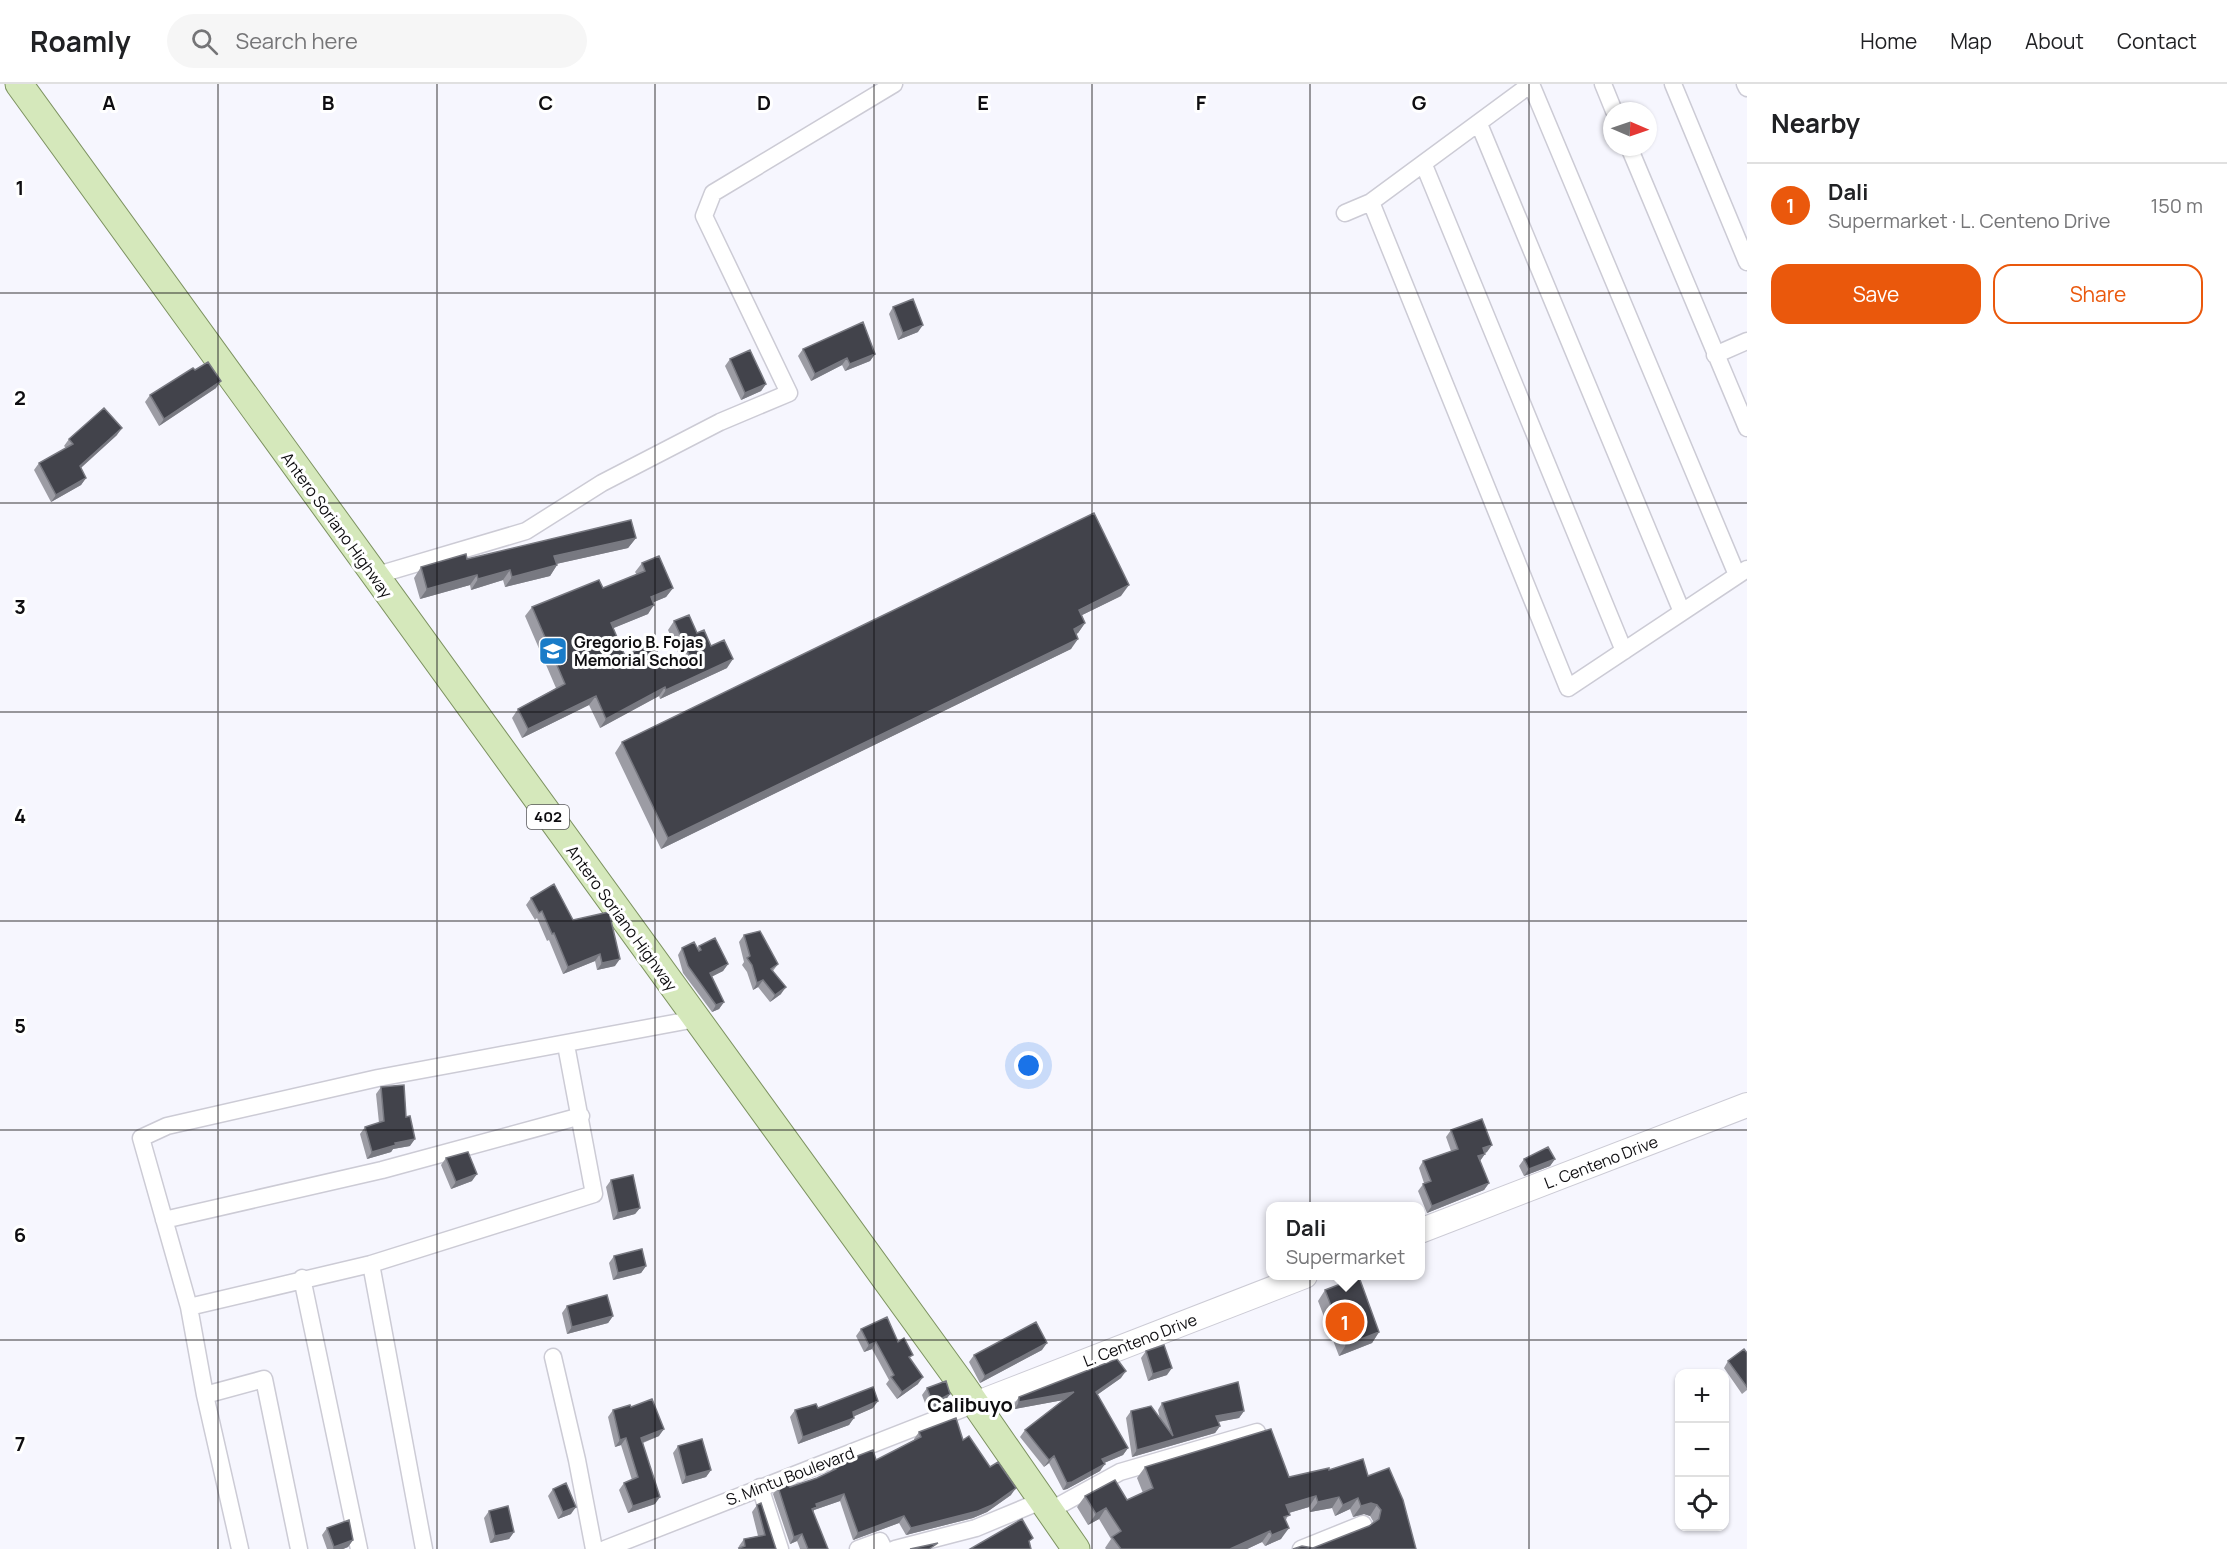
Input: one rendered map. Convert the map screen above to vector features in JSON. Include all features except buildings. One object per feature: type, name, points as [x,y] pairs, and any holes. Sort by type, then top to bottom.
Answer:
[{"type":"main road","name":"Antero Soriano Highway","points":[[19,84],[975,1404],[1076,1549]]},
{"type":"street","points":[[374,576],[526,531],[602,483],[720,422],[789,393],[704,216],[713,193],[894,84]]},
{"type":"street","points":[[1345,213],[1371,202],[1531,84],[1742,572],[1568,688],[1371,202]]},
{"type":"street","points":[[1603,84],[1610,102]]},
{"type":"street","points":[[1673,84],[1747,262]]},
{"type":"street","points":[[1745,84],[1747,88]]},
{"type":"street","points":[[1479,124],[1682,612]]},
{"type":"street","points":[[1633,156],[1747,428]]},
{"type":"street","points":[[1424,165],[1624,651]]},
{"type":"street","points":[[1715,355],[1747,341]]},
{"type":"street","points":[[240,1549],[205,1395],[189,1307],[141,1138],[167,1126],[378,1078],[566,1045],[696,1019]]},
{"type":"street","points":[[189,1307],[302,1278],[371,1264],[594,1194],[566,1045]]},
{"type":"street","name":"L. Centeno Drive","points":[[1425,1229],[1747,1105]]},
{"type":"street","points":[[164,1220],[382,1170],[581,1116]]},
{"type":"street","points":[[371,1264],[424,1549]]},
{"type":"street","points":[[302,1278],[359,1549]]},
{"type":"street","name":"L. Centeno Drive","points":[[975,1404],[1292,1280]]},
{"type":"street","points":[[553,1357],[578,1460],[594,1549]]},
{"type":"street","points":[[205,1395],[264,1379],[299,1549]]},
{"type":"street","name":"S. Mintu Boulevard","points":[[606,1549],[760,1486],[975,1404]]},
{"type":"street","points":[[895,1549],[976,1528],[1045,1506],[1120,1472],[1257,1432]]},
{"type":"street","points":[[760,1486],[780,1549]]},
{"type":"street","points":[[1301,1549],[1363,1524]]},
{"type":"street","points":[[858,1549],[880,1541],[884,1549]]},
{"type":"place","name":"Gregorio B. Fojas Memorial School","points":[[553,651]]},
{"type":"place","name":"Dali","points":[[1345,1322]]},
{"type":"district","name":"Calibuyo","points":[[970,1405]]}]
